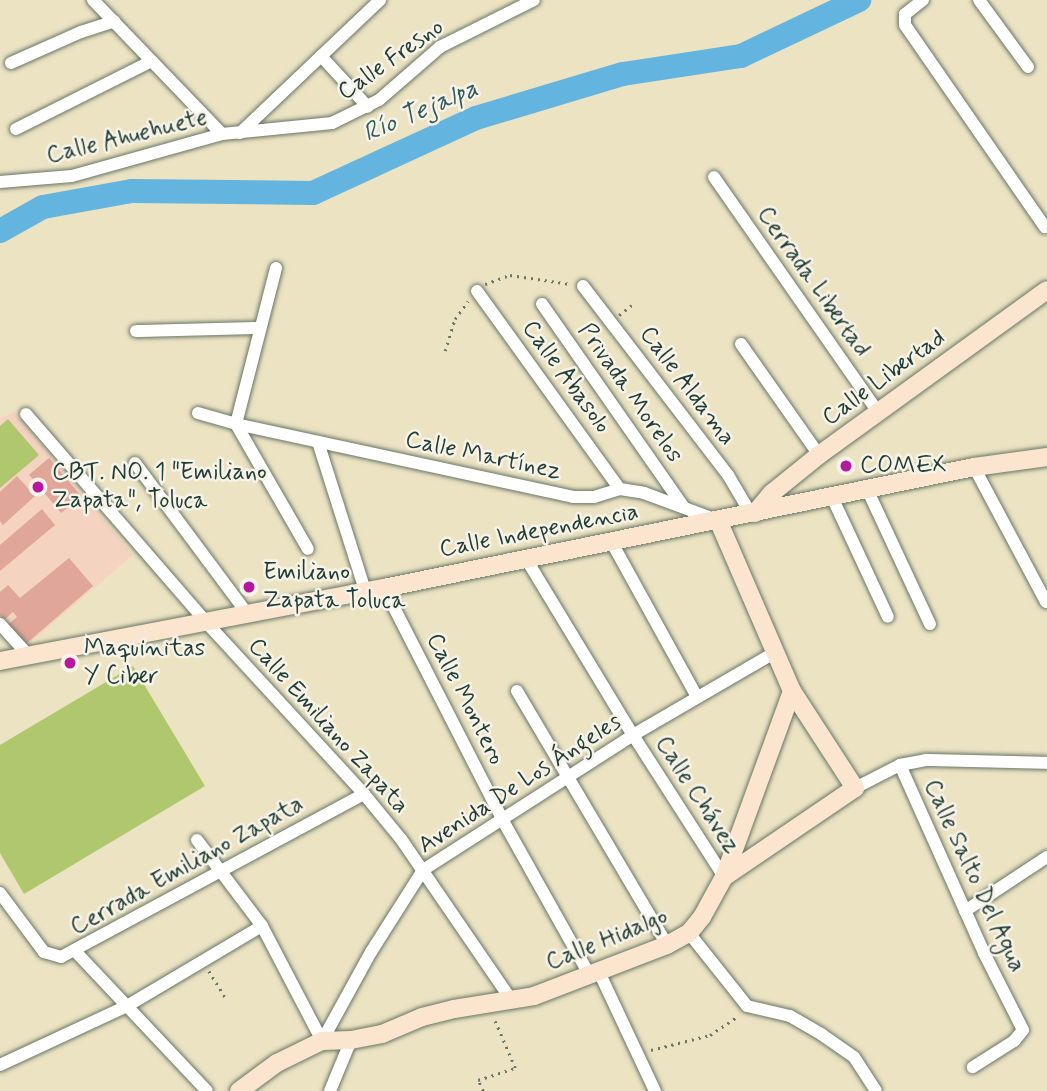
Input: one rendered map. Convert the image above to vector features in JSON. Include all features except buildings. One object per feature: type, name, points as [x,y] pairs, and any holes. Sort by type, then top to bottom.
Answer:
[{"type":"main road","name":"Calle Libertad","points":[[753,513],[772,493],[819,455],[1047,290]]},
{"type":"main road","name":"Calle Independencia","points":[[0,661],[384,588],[974,467],[1047,457]]},
{"type":"main road","points":[[718,520],[792,691],[855,788]]},
{"type":"main road","points":[[724,877],[792,691]]},
{"type":"main road","name":"Calle Hidalgo","points":[[322,1041],[351,1040],[382,1034],[422,1017],[488,1003],[512,1001],[594,974],[667,945],[689,933],[706,911],[724,877],[855,788]]},
{"type":"main road","points":[[239,1091],[277,1063],[322,1041]]},
{"type":"street","points":[[93,0],[222,134]]},
{"type":"street","points":[[240,134],[380,0]]},
{"type":"street","name":"Calle Fresno","points":[[222,134],[318,126],[344,119],[368,107],[440,47],[534,0]]},
{"type":"street","points":[[923,0],[905,13],[905,25],[1045,227]]},
{"type":"street","points":[[979,0],[1028,67]]},
{"type":"street","points":[[12,63],[81,32],[114,21]]},
{"type":"street","points":[[321,56],[368,107]]},
{"type":"street","points":[[16,129],[152,61]]},
{"type":"street","name":"Calle Ahuehuete","points":[[0,182],[72,176],[222,134]]},
{"type":"street","name":"Cerrada Libertad","points":[[714,177],[878,412]]},
{"type":"street","points":[[275,268],[236,424],[308,548]]},
{"type":"street","name":"Calle Aldama","points":[[583,286],[728,475],[753,513]]},
{"type":"street","name":"Calle Abasolo","points":[[477,290],[620,489]]},
{"type":"street","name":"Privada Morelos","points":[[542,304],[683,506]]},
{"type":"street","points":[[136,331],[260,328]]},
{"type":"street","points":[[741,344],[819,455]]},
{"type":"street","name":"Calle Martínez","points":[[198,413],[236,424],[573,497],[594,497],[620,489],[683,506],[718,520]]},
{"type":"street","name":"Calle Emiliano Zapata","points":[[26,414],[205,621],[364,794],[423,870],[512,1001]]},
{"type":"street","points":[[318,442],[365,590]]},
{"type":"street","points":[[135,463],[247,613]]},
{"type":"street","points":[[974,467],[1046,602]]},
{"type":"street","points":[[867,489],[930,624]]},
{"type":"street","points":[[832,497],[888,617]]},
{"type":"street","points":[[611,541],[697,696]]},
{"type":"street","name":"Calle Chávez","points":[[525,557],[633,735],[724,877]]},
{"type":"street","name":"Calle Montero","points":[[384,588],[502,819],[594,974],[655,1091]]},
{"type":"street","points":[[0,624],[29,656]]},
{"type":"street","name":"Avenida De Los Ángeles","points":[[322,1041],[371,952],[423,870],[633,735],[775,653]]},
{"type":"street","points":[[517,691],[667,945]]},
{"type":"street","name":"Calle Hidalgo","points":[[855,788],[900,765],[926,760],[1047,764]]},
{"type":"street","name":"Calle Salto Del Agua","points":[[900,765],[965,911],[1023,1030],[1014,1041],[973,1067]]},
{"type":"street","name":"Cerrada Emiliano Zapata","points":[[0,892],[44,952],[53,957],[61,957],[220,869],[364,794]]},
{"type":"street","points":[[197,840],[262,926],[322,1041]]},
{"type":"street","points":[[965,911],[1047,857]]},
{"type":"street","points":[[0,1065],[127,1006],[262,926]]},
{"type":"street","points":[[689,933],[747,1006],[790,1016],[821,1034],[854,1058],[876,1091]]},
{"type":"street","points":[[75,951],[207,1091]]},
{"type":"street","points":[[330,1091],[351,1040]]},
{"type":"path","points":[[445,351],[455,319],[477,290],[494,279],[510,275],[583,286]]},
{"type":"path","points":[[611,321],[632,305]]},
{"type":"path","points":[[203,962],[225,997]]},
{"type":"path","points":[[483,1091],[478,1080],[515,1068],[488,1003]]},
{"type":"path","points":[[637,1052],[710,1035],[747,1006]]},
{"type":"shaded area","name":"CBT. NO. 1 \"Emiliano Zapata\", Toluca","points":[[14,412],[133,555],[26,646],[0,617],[0,419]]},
{"type":"green space","points":[[8,419],[39,455],[0,488],[0,426]]},
{"type":"green space","points":[[133,666],[205,786],[24,894],[0,853],[0,745]]},
{"type":"waterway","name":"Río Tejalpa","points":[[0,231],[43,207],[132,191],[313,193],[476,118],[623,74],[741,56],[859,0]]},
{"type":"place","name":"COMEX","points":[[846,466]]},
{"type":"place","name":"CBT. NO. 1 \"Emiliano Zapata\", Toluca","points":[[38,487]]},
{"type":"place","name":"Emiliano Zapata Toluca","points":[[249,587]]},
{"type":"place","name":"Maquinitas Y Ciber","points":[[70,663]]}]
